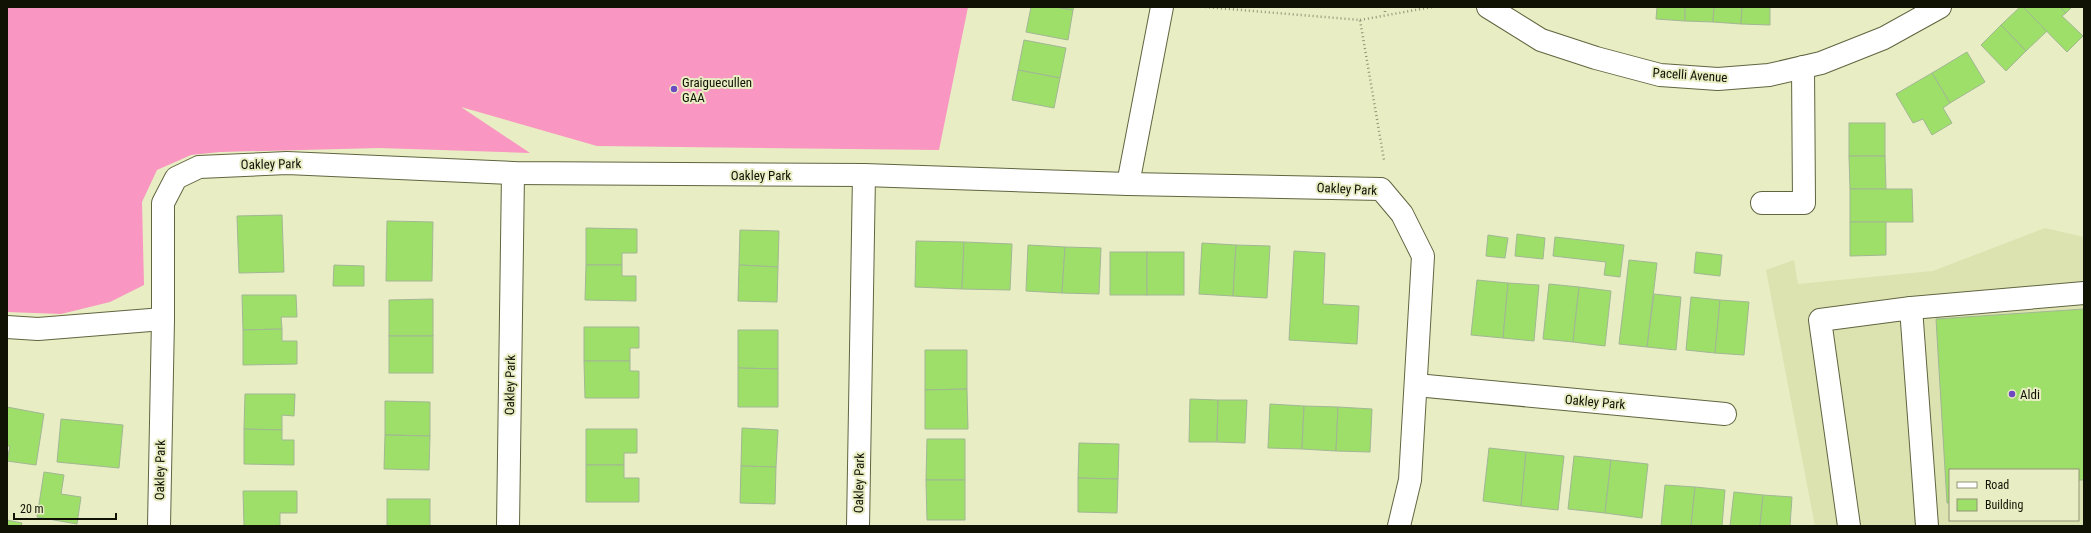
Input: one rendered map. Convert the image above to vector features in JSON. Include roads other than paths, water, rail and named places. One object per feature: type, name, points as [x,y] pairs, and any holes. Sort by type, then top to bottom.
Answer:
[{"type":"street","points":[[1128,184],[1162,7]]},
{"type":"street","name":"Pacelli Avenue","points":[[1488,7],[1541,40],[1596,58],[1660,75],[1718,79],[1769,75],[1821,62],[1884,38],[1940,7]]},
{"type":"street","points":[[1762,203],[1804,203],[1803,67]]},
{"type":"street","name":"Oakley Park","points":[[159,526],[163,319],[163,203],[176,178],[199,167],[287,163],[513,173],[864,175],[1128,184],[1381,189],[1402,214],[1424,256],[1410,480],[1399,526]]},
{"type":"street","name":"Oakley Park","points":[[508,526],[513,173]]},
{"type":"street","name":"Oakley Park","points":[[858,526],[864,175]]},
{"type":"street","points":[[1849,526],[1820,320],[1912,308],[2084,293]]},
{"type":"street","points":[[1912,308],[1927,526]]},
{"type":"street","points":[[7,327],[38,329],[163,319]]},
{"type":"street","name":"Oakley Park","points":[[1416,385],[1726,414]]},
{"type":"place","name":"Graiguecullen GAA","points":[[674,89]]},
{"type":"place","name":"Aldi","points":[[2012,394]]}]
